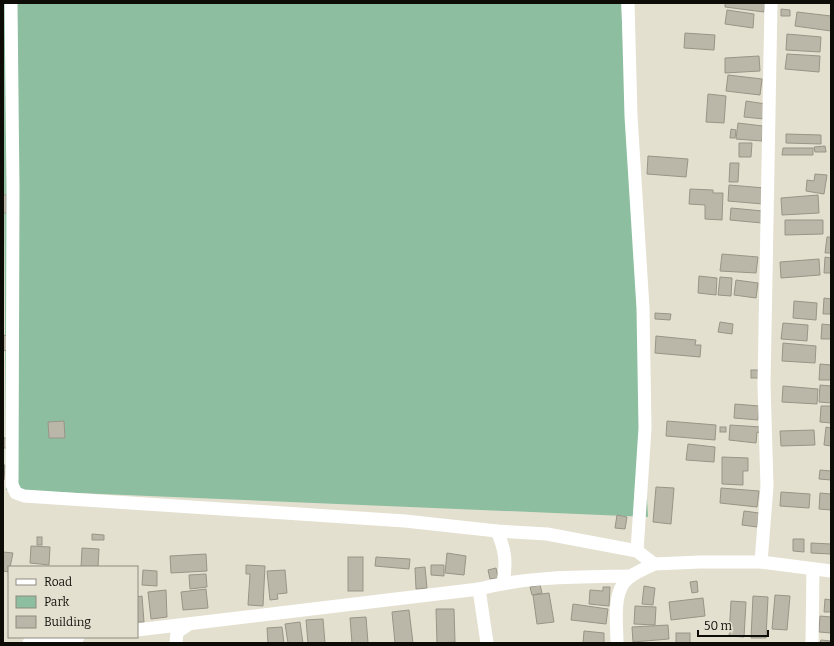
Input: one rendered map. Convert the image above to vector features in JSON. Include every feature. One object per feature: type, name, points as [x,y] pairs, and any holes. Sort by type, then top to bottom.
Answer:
[{"type":"street","points":[[11,3],[7,95],[7,328],[12,485],[9,493],[24,496],[405,521],[497,531],[548,534],[637,551],[654,564]]},
{"type":"street","points":[[628,3],[631,116],[643,308],[645,428],[637,551]]},
{"type":"street","points":[[761,562],[767,486],[764,369],[771,3]]},
{"type":"street","points":[[497,531],[504,548],[506,569],[503,582]]},
{"type":"street","points":[[617,643],[617,604],[623,584],[631,576],[654,564],[761,562],[813,570],[831,571]]},
{"type":"street","points":[[812,643],[813,570]]},
{"type":"street","points":[[138,630],[479,588],[503,582],[560,578],[631,576]]},
{"type":"street","points":[[479,588],[487,643]]},
{"type":"street","points":[[176,643],[177,632],[189,624]]},
{"type":"street","points":[[29,643],[70,638]]},
{"type":"green space","points":[[3,3],[621,3],[648,517],[6,490]]},
{"type":"building","points":[[725,3],[765,3],[764,12],[725,7]]},
{"type":"building","points":[[781,9],[790,10],[790,16],[781,16]]},
{"type":"building","points":[[727,10],[754,14],[753,28],[725,24]]},
{"type":"building","points":[[797,12],[831,16],[831,31],[795,26]]},
{"type":"building","points":[[685,33],[715,35],[714,50],[684,48]]},
{"type":"building","points":[[787,34],[821,37],[820,52],[786,50]]},
{"type":"building","points":[[787,54],[820,56],[819,72],[785,69]]},
{"type":"building","points":[[759,56],[760,71],[725,73],[725,58]]},
{"type":"building","points":[[728,75],[762,79],[760,95],[726,91]]},
{"type":"building","points":[[708,94],[726,96],[724,123],[706,122]]},
{"type":"building","points":[[746,101],[766,104],[764,119],[744,117]]},
{"type":"building","points":[[738,123],[763,126],[762,141],[736,139]]},
{"type":"building","points":[[731,129],[736,130],[735,138],[730,138]]},
{"type":"building","points":[[786,134],[821,135],[821,144],[786,143]]},
{"type":"building","points":[[739,143],[752,143],[751,157],[739,157]]},
{"type":"building","points":[[825,146],[826,152],[815,152],[814,147]]},
{"type":"building","points":[[783,148],[813,148],[813,155],[782,155]]},
{"type":"building","points":[[648,156],[688,159],[686,177],[647,174]]},
{"type":"building","points":[[730,163],[739,163],[738,182],[729,182]]},
{"type":"building","points":[[815,174],[827,175],[824,194],[806,191],[807,180],[814,181]]},
{"type":"building","points":[[729,185],[765,188],[763,204],[728,201]]},
{"type":"building","points":[[690,189],[713,190],[713,193],[723,193],[722,220],[705,219],[705,205],[689,204]]},
{"type":"building","points":[[3,195],[6,195],[6,213],[3,213]]},
{"type":"building","points":[[818,195],[819,213],[782,215],[781,198]]},
{"type":"building","points":[[731,208],[763,211],[762,223],[730,220]]},
{"type":"building","points":[[785,220],[823,220],[823,234],[785,235]]},
{"type":"building","points":[[827,237],[831,237],[831,253],[825,253]]},
{"type":"building","points":[[722,254],[758,257],[756,273],[720,271]]},
{"type":"building","points":[[825,257],[831,258],[831,273],[824,273]]},
{"type":"building","points":[[819,259],[820,275],[781,278],[780,262]]},
{"type":"building","points":[[699,276],[717,278],[716,295],[698,293]]},
{"type":"building","points":[[720,277],[732,278],[731,296],[718,295]]},
{"type":"building","points":[[736,280],[758,283],[756,298],[734,295]]},
{"type":"building","points":[[824,298],[831,299],[831,314],[823,314]]},
{"type":"building","points":[[794,301],[817,303],[816,320],[793,318]]},
{"type":"building","points":[[655,313],[671,314],[670,320],[655,319]]},
{"type":"building","points":[[720,322],[733,324],[732,334],[718,332]]},
{"type":"building","points":[[783,323],[808,325],[807,341],[781,339]]},
{"type":"building","points":[[822,324],[831,325],[831,339],[821,339]]},
{"type":"building","points":[[3,335],[8,336],[7,351],[3,350]]},
{"type":"building","points":[[656,336],[696,340],[695,345],[701,345],[700,357],[655,353]]},
{"type":"building","points":[[783,343],[816,346],[815,363],[782,361]]},
{"type":"building","points":[[820,364],[831,365],[831,380],[819,380]]},
{"type":"building","points":[[751,370],[759,370],[759,378],[751,378]]},
{"type":"building","points":[[820,385],[831,386],[831,403],[819,402]]},
{"type":"building","points":[[783,386],[818,389],[817,404],[782,402]]},
{"type":"building","points":[[735,404],[759,406],[758,420],[734,418]]},
{"type":"building","points":[[821,406],[831,406],[831,423],[820,422]]},
{"type":"building","points":[[64,421],[65,438],[49,438],[48,422]]},
{"type":"building","points":[[667,421],[716,425],[715,440],[666,436]]},
{"type":"building","points":[[730,425],[761,427],[761,433],[757,432],[756,443],[729,440]]},
{"type":"building","points":[[720,427],[726,427],[726,432],[720,432]]},
{"type":"building","points":[[826,427],[831,428],[831,446],[824,445]]},
{"type":"building","points":[[814,430],[815,445],[781,446],[780,431]]},
{"type":"building","points":[[3,438],[8,438],[8,448],[3,448]]},
{"type":"building","points":[[688,444],[715,447],[714,462],[686,460]]},
{"type":"building","points":[[722,457],[748,458],[748,471],[743,471],[743,485],[722,484]]},
{"type":"building","points":[[3,465],[5,465],[4,480],[3,480]]},
{"type":"building","points":[[820,470],[831,471],[831,480],[819,479]]},
{"type":"building","points":[[656,487],[674,488],[671,524],[653,522]]},
{"type":"building","points":[[721,488],[759,491],[757,507],[720,503]]},
{"type":"building","points":[[781,492],[810,494],[809,508],[780,506]]},
{"type":"building","points":[[820,493],[831,494],[831,510],[819,509]]},
{"type":"building","points":[[744,511],[759,513],[757,527],[742,525]]},
{"type":"building","points":[[617,515],[627,517],[625,529],[615,528]]},
{"type":"building","points":[[92,534],[104,535],[104,540],[92,540]]},
{"type":"building","points":[[37,537],[42,537],[42,545],[37,545]]},
{"type":"building","points":[[793,539],[804,539],[804,552],[793,551]]},
{"type":"building","points":[[811,543],[831,544],[831,554],[811,553]]},
{"type":"building","points":[[31,546],[50,547],[49,565],[30,563]]},
{"type":"building","points":[[82,548],[99,549],[98,566],[81,566]]},
{"type":"building","points":[[3,552],[13,553],[10,566],[8,566],[8,572],[3,571]]},
{"type":"building","points":[[447,553],[466,556],[464,575],[445,573]]},
{"type":"building","points":[[206,554],[207,571],[171,573],[170,556]]},
{"type":"building","points":[[348,557],[363,557],[363,591],[348,591]]},
{"type":"building","points":[[376,557],[410,559],[409,569],[375,566]]},
{"type":"building","points":[[246,565],[265,566],[263,606],[248,605],[250,574],[246,574]]},
{"type":"building","points":[[431,565],[444,565],[444,576],[431,575]]},
{"type":"building","points":[[425,567],[427,588],[416,589],[415,568]]},
{"type":"building","points":[[496,568],[498,578],[490,579],[488,570]]},
{"type":"building","points":[[143,570],[157,571],[157,586],[142,585]]},
{"type":"building","points":[[285,570],[287,593],[277,594],[278,599],[270,600],[267,571]]},
{"type":"building","points":[[206,574],[207,587],[190,589],[189,575]]},
{"type":"building","points":[[697,581],[698,592],[692,593],[690,582]]},
{"type":"building","points":[[540,585],[542,593],[532,595],[530,587]]},
{"type":"building","points":[[644,586],[655,588],[653,605],[642,604]]},
{"type":"building","points":[[603,587],[610,587],[609,606],[589,604],[590,590],[603,591]]},
{"type":"building","points":[[206,589],[208,608],[183,610],[181,592]]},
{"type":"building","points":[[166,590],[167,617],[151,619],[148,592]]},
{"type":"building","points":[[549,593],[554,622],[537,624],[533,595]]},
{"type":"building","points":[[775,595],[790,596],[787,630],[772,629]]},
{"type":"building","points":[[142,596],[144,622],[138,622],[138,597]]},
{"type":"building","points":[[753,596],[768,597],[766,638],[751,638]]},
{"type":"building","points":[[703,598],[705,616],[671,620],[669,602]]},
{"type":"building","points":[[825,599],[831,600],[831,612],[824,612]]},
{"type":"building","points":[[731,601],[746,602],[744,637],[729,636]]},
{"type":"building","points":[[573,604],[608,609],[606,624],[571,620]]},
{"type":"building","points":[[635,606],[656,607],[655,625],[634,624]]},
{"type":"building","points":[[436,609],[454,609],[455,642],[437,643]]},
{"type":"building","points":[[409,610],[413,643],[395,643],[392,612]]},
{"type":"building","points":[[820,616],[831,617],[831,633],[819,632]]},
{"type":"building","points":[[366,617],[368,643],[352,643],[350,618]]},
{"type":"building","points":[[323,619],[325,643],[308,643],[306,620]]},
{"type":"building","points":[[300,622],[303,643],[288,643],[285,624]]},
{"type":"building","points":[[668,625],[669,639],[633,642],[632,627]]},
{"type":"building","points":[[282,627],[284,643],[268,643],[267,628]]},
{"type":"building","points":[[584,631],[604,633],[604,643],[583,643]]},
{"type":"building","points":[[676,633],[690,633],[690,643],[676,643]]},
{"type":"building","points":[[821,640],[831,641],[831,643],[820,643]]}]
